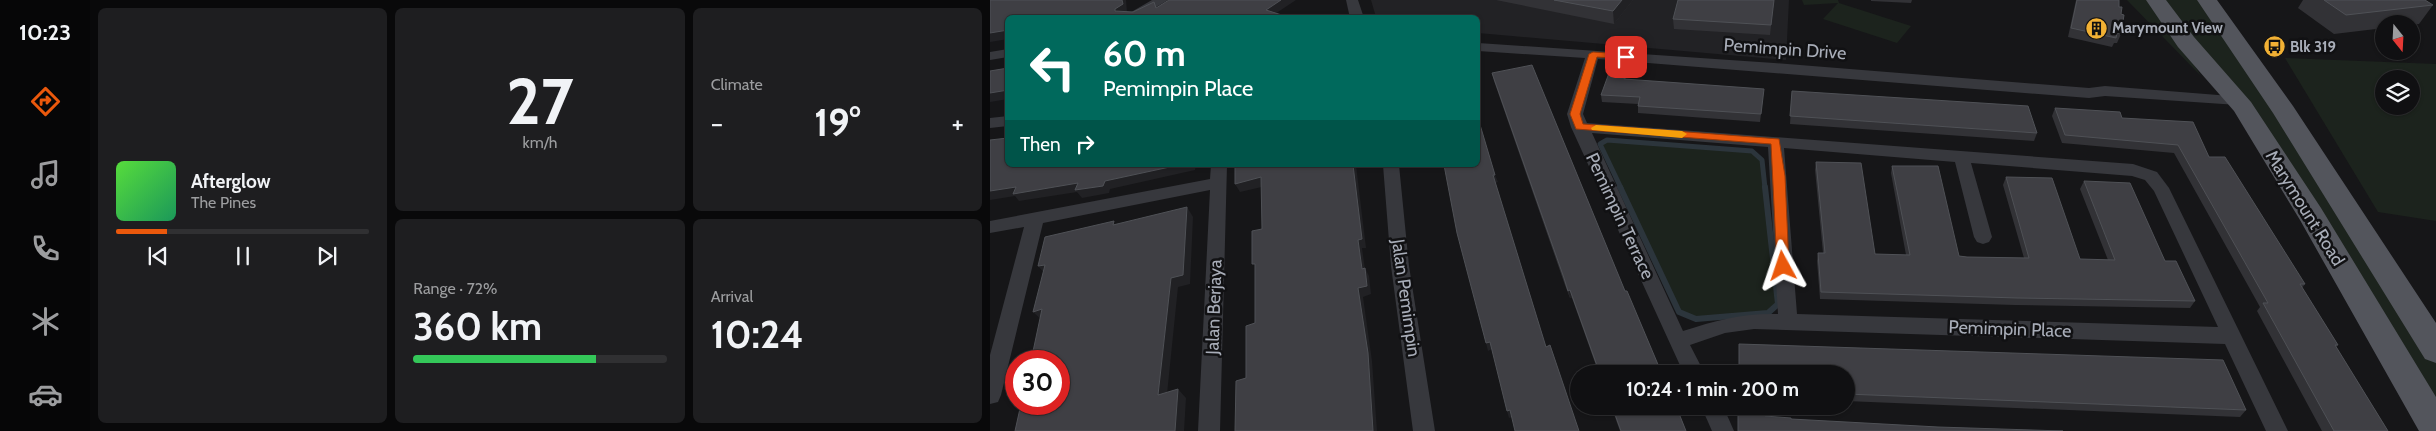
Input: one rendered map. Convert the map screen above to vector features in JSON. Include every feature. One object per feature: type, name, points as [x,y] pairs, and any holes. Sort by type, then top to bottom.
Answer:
[{"type":"main road","name":"Marymount Road","points":[[2156,0],[2186,42],[2240,104],[2311,215],[2436,428]]},
{"type":"main road","name":"Marymount Road","points":[[2207,0],[2284,111],[2436,350]]},
{"type":"street","points":[[1133,15],[1162,0]]},
{"type":"street","points":[[1352,0],[1355,15]]},
{"type":"street","name":"Pemimpin Drive","points":[[1480,47],[1945,80],[2089,93],[2107,98],[2240,104]]},
{"type":"street","points":[[990,56],[1005,54]]},
{"type":"street","name":"Pemimpin Terrace","points":[[1593,54],[1575,114],[1579,127],[1690,365]]},
{"type":"street","points":[[990,123],[1005,121]]},
{"type":"street","points":[[1579,127],[1961,155],[2133,170],[2151,176],[2161,188],[2277,431]]},
{"type":"street","points":[[1775,141],[1779,168],[1780,229],[1788,322]]},
{"type":"street","points":[[1961,155],[1983,237]]},
{"type":"street","name":"Jalan Pemimpin","points":[[1391,167],[1400,266],[1424,431]]},
{"type":"street","name":"Jalan Berjaya","points":[[990,227],[1036,218],[1218,174],[1209,431]]},
{"type":"street","points":[[990,395],[1036,218]]},
{"type":"street","name":"Pemimpin Place","points":[[1678,341],[1725,325],[1754,321],[2232,336]]},
{"type":"street","points":[[1716,415],[1723,431]]},
{"type":"shaded area","points":[[1371,0],[1789,0],[1786,60],[1480,33],[1480,15],[1375,15]]},
{"type":"shaded area","points":[[1802,0],[1838,0],[1839,3],[1911,26],[1897,43],[1823,19],[1838,3],[1804,5]]},
{"type":"shaded area","points":[[2127,0],[2150,0],[2168,23],[2201,76]]},
{"type":"shaded area","points":[[2156,0],[2207,0],[2436,350],[2436,428],[2311,215]]},
{"type":"shaded area","points":[[2285,58],[2436,64],[2436,221],[2378,212]]},
{"type":"shaded area","points":[[1607,140],[1752,151],[1762,160],[1778,304],[1768,313],[1696,319],[1679,312],[1600,144]]},
{"type":"building","points":[[990,0],[1122,0],[1123,4],[1115,9],[1115,11],[1133,12],[1154,2],[1156,8],[1169,0],[1281,0],[1266,10],[1282,15],[1005,15],[1005,30],[990,33]]},
{"type":"building","points":[[1554,0],[1622,0],[1613,11]]},
{"type":"building","points":[[1678,0],[1774,0],[1771,25],[1673,19]]},
{"type":"building","points":[[2077,0],[2119,0],[2119,7],[2122,7],[2121,14],[2124,15],[2121,34],[2117,33],[2116,38],[2071,28]]},
{"type":"building","points":[[2324,0],[2425,0],[2433,5],[2346,15]]},
{"type":"building","points":[[1532,65],[1625,291],[1627,291],[1658,365],[1597,365],[1570,290],[1568,291],[1492,73]]},
{"type":"building","points":[[1005,68],[1005,90],[990,93],[990,71]]},
{"type":"building","points":[[1609,73],[1626,74],[1624,79],[1764,89],[1761,114],[1638,106],[1640,97],[1601,95]]},
{"type":"building","points":[[1792,91],[2028,106],[2037,133],[1790,116]]},
{"type":"building","points":[[2055,108],[2120,112],[2122,118],[2193,122],[2209,157],[2225,157],[2305,284],[2300,284],[2388,431],[2334,431],[2263,303],[2268,303],[2178,145],[2065,135]]},
{"type":"building","points":[[1480,125],[1495,175],[1493,175],[1546,347],[1550,345],[1570,404],[1570,415],[1574,415],[1579,431],[1515,431],[1510,410],[1507,411],[1490,342],[1486,343],[1457,233],[1444,167],[1480,167]]},
{"type":"building","points":[[1005,138],[1005,167],[1170,167],[1105,181],[1103,186],[1075,190],[1078,183],[1013,194],[1016,187],[990,191],[990,140]]},
{"type":"building","points":[[1816,162],[1861,163],[1875,254],[1910,255],[1892,166],[1938,166],[1959,256],[1967,257],[2029,258],[2006,177],[2052,178],[2080,259],[2115,260],[2084,181],[2130,183],[2165,261],[2176,261],[2195,301],[1821,292],[1818,253],[1825,253]]},
{"type":"building","points":[[1235,167],[1353,167],[1362,239],[1358,240],[1362,269],[1365,268],[1367,286],[1358,288],[1368,353],[1373,431],[1235,431],[1236,381],[1246,378],[1246,326],[1255,323],[1255,264],[1252,264],[1252,231],[1262,229],[1261,177],[1235,184]]},
{"type":"building","points":[[1187,207],[1183,275],[1171,278],[1158,395],[1178,389],[1175,431],[1015,431],[1019,415],[1070,415],[1070,350],[1033,350],[1042,309],[1033,312],[1045,265],[1038,266],[1045,237],[1114,221],[1113,225]]},
{"type":"building","points":[[1739,344],[2223,360],[2246,410],[1855,394],[1855,365],[1739,365]]},
{"type":"building","points":[[1615,415],[1680,415],[1686,431],[1621,431]]},
{"type":"building","points":[[1738,415],[1765,415],[1791,419],[1938,427],[2063,431],[1738,431]]},
{"type":"waterway","points":[[1621,188],[1600,144],[1607,140],[1752,151],[1762,160],[1765,188]]},
{"type":"waterway","points":[[1620,187],[1679,312],[1696,319],[1768,313],[1778,304],[1765,187]]},
{"type":"slow traffic","points":[[1596,128],[1682,134]]},
{"type":"place","name":"Marymount View","points":[[2096,28]]},
{"type":"place","name":"Blk 319","points":[[2274,47]]},
{"type":"route","points":[[1626,57],[1593,54],[1575,114],[1579,127],[1775,141],[1778,160],[1783,266]]}]
